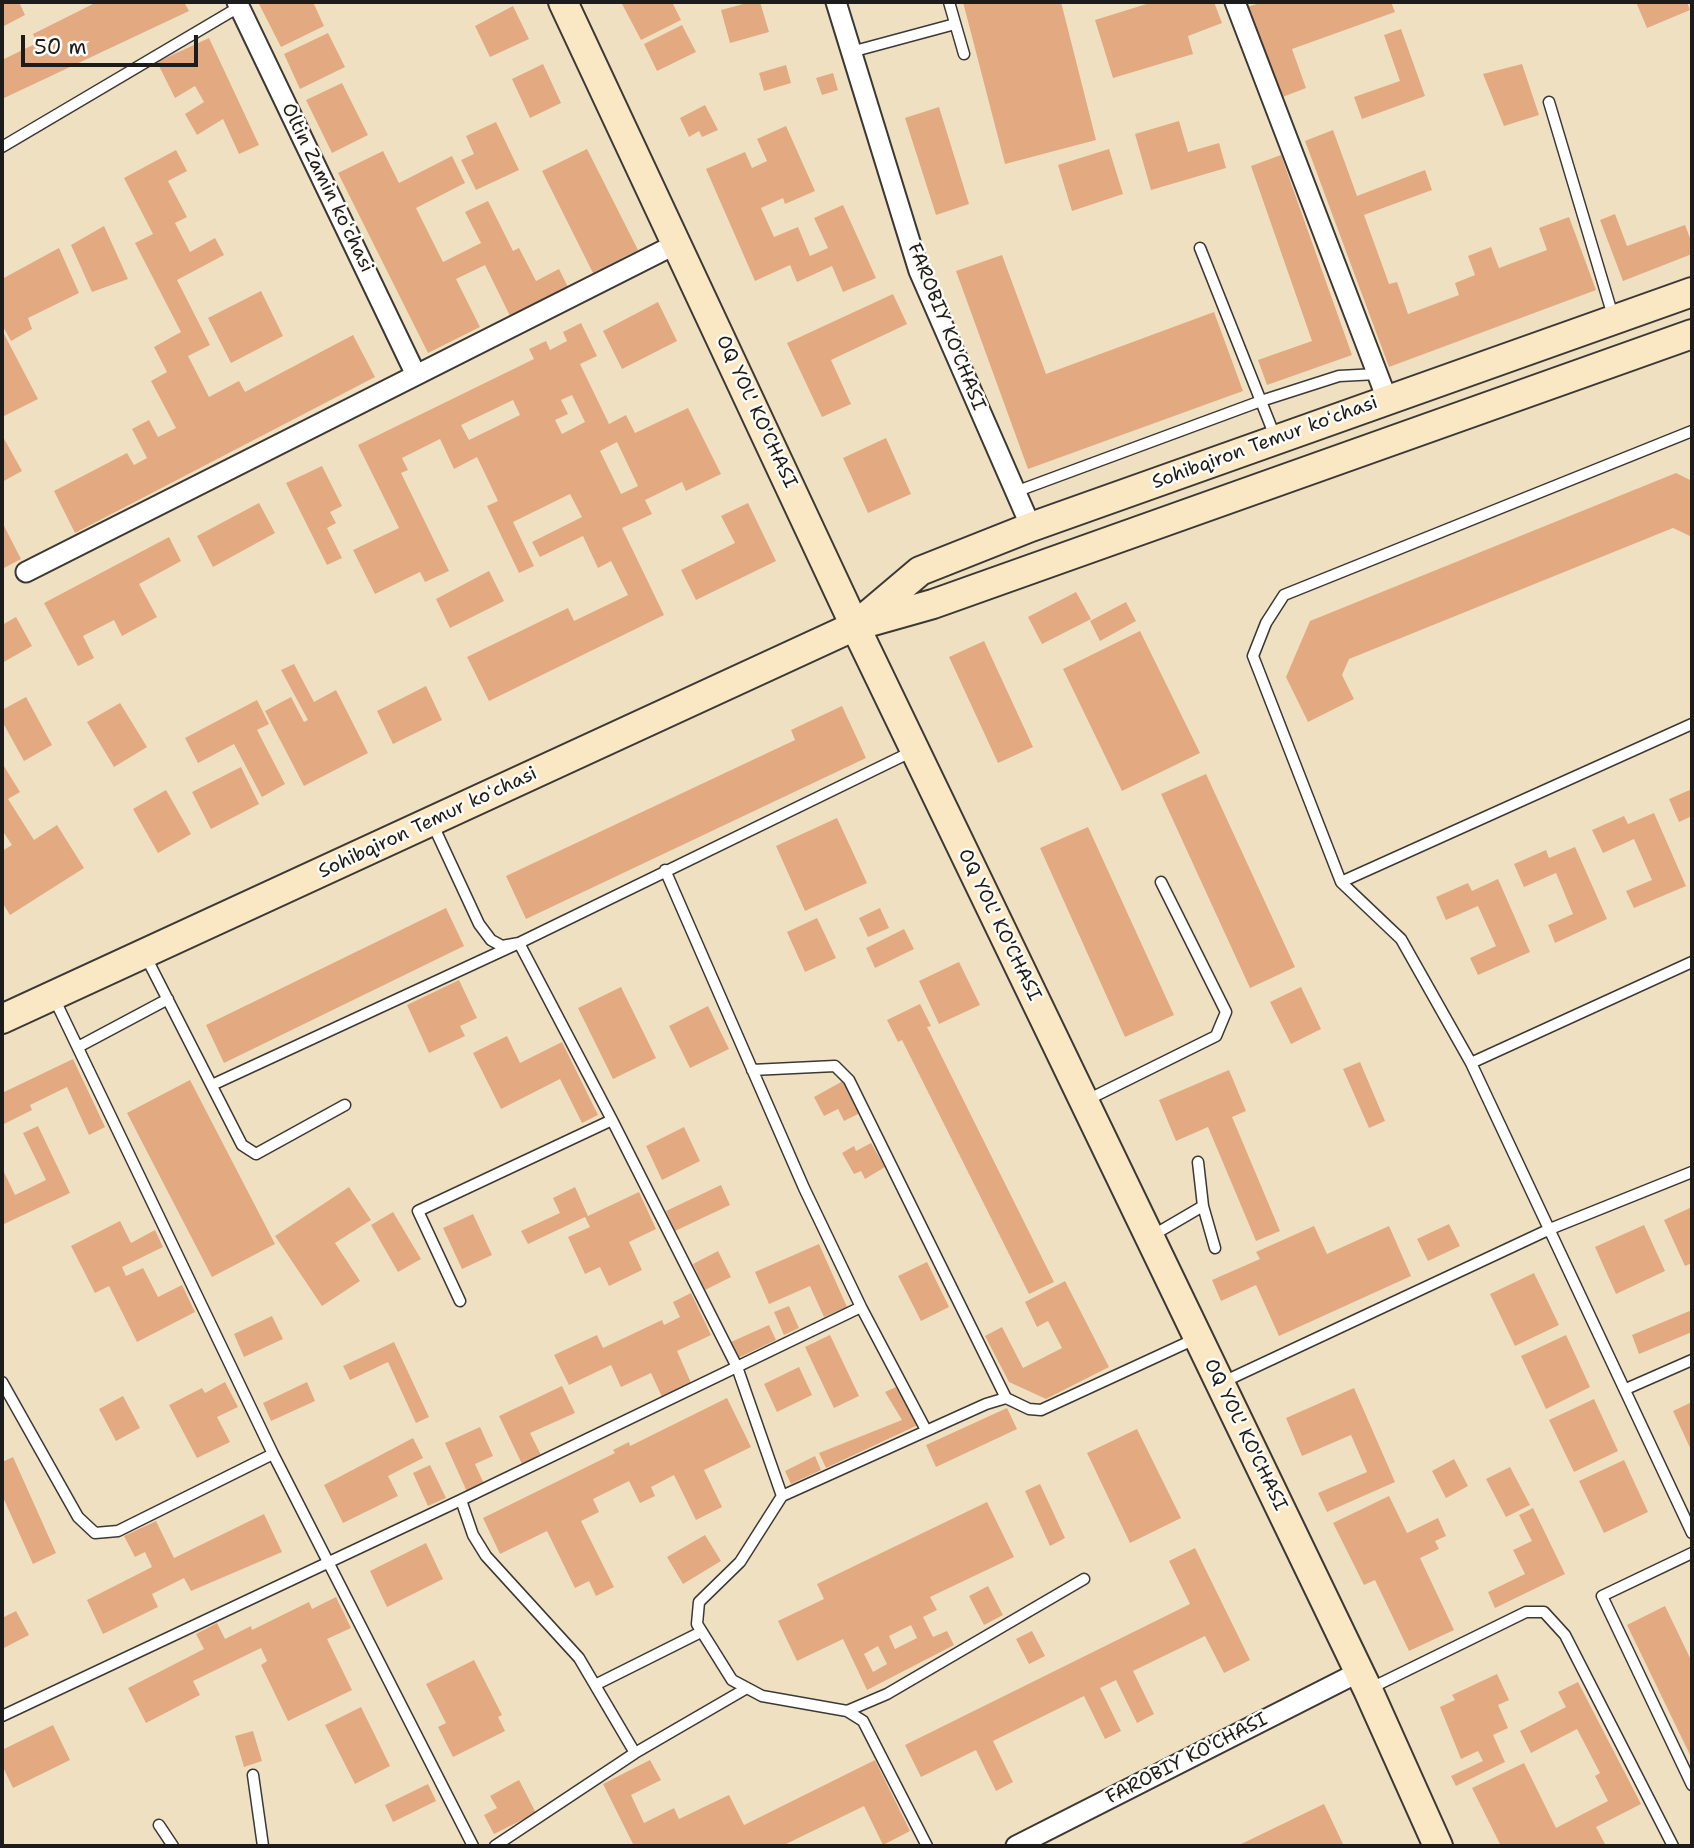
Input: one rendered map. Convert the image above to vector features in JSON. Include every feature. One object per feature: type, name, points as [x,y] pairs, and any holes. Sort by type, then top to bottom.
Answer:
[{"type":"main road","name":"OQ YOL' KO'CHASI","points":[[563,2],[855,626],[1221,1383],[1363,1681],[1438,1846]]},
{"type":"main road","name":"Sohibqiron Temur koʻchasi","points":[[855,626],[920,572],[1031,527],[1276,439],[1382,387],[1614,321],[1692,292]]},
{"type":"main road","name":"Sohibqiron Temur koʻchasi","points":[[2,1019],[855,626],[947,600],[1692,334]]},
{"type":"street","name":"FAROBIY KO'CHASI","points":[[836,2],[919,271],[1031,527]]},
{"type":"street","points":[[1235,2],[1382,387]]},
{"type":"street","name":"Oltin Zamin koʻchasi","points":[[238,4],[416,375]]},
{"type":"street","points":[[26,572],[678,243]]},
{"type":"street","name":"FAROBIY KO'CHASI","points":[[1016,1846],[1363,1681]]},
{"type":"lane","points":[[949,2],[964,54]]},
{"type":"lane","points":[[2,147],[238,4]]},
{"type":"lane","points":[[850,52],[955,24]]},
{"type":"lane","points":[[1549,102],[1614,321]]},
{"type":"lane","points":[[1200,248],[1276,439]]},
{"type":"lane","points":[[1015,492],[1261,401],[1339,376],[1382,387]]},
{"type":"lane","points":[[1692,430],[1284,595],[1266,623],[1254,656],[1341,883],[1401,939],[1471,1063],[1692,1532]]},
{"type":"lane","points":[[1341,883],[1692,724]]},
{"type":"lane","points":[[212,1085],[519,943],[915,750]]},
{"type":"lane","points":[[431,821],[479,924],[491,940],[502,946],[519,943]]},
{"type":"lane","points":[[665,870],[752,1070],[861,1307],[926,1430]]},
{"type":"lane","points":[[1084,1101],[1216,1036],[1226,1012],[1161,882]]},
{"type":"lane","points":[[519,943],[737,1367],[782,1496]]},
{"type":"lane","points":[[144,953],[242,1145],[256,1154],[345,1105]]},
{"type":"lane","points":[[1471,1063],[1692,961]]},
{"type":"lane","points":[[53,996],[273,1454],[474,1846]]},
{"type":"lane","points":[[78,1047],[168,999]]},
{"type":"lane","points":[[752,1070],[835,1066],[849,1080],[1006,1398],[1029,1409],[1041,1410],[1198,1337]]},
{"type":"lane","points":[[460,1301],[418,1211],[612,1121]]},
{"type":"lane","points":[[1198,1162],[1203,1206],[1215,1248]]},
{"type":"lane","points":[[1221,1383],[1550,1229],[1692,1172]]},
{"type":"lane","points":[[1150,1237],[1203,1206]]},
{"type":"lane","points":[[2,1716],[461,1500],[861,1307]]},
{"type":"lane","points":[[1626,1388],[1692,1360]]},
{"type":"lane","points":[[2,1382],[78,1517],[95,1533],[118,1531],[273,1454]]},
{"type":"lane","points":[[927,1846],[863,1721],[847,1711],[762,1696],[732,1680],[697,1624],[699,1602],[740,1562],[782,1496],[926,1430],[1006,1398]]},
{"type":"lane","points":[[461,1500],[473,1535],[486,1556],[579,1658],[635,1752]]},
{"type":"lane","points":[[1692,1553],[1602,1596],[1692,1785]]},
{"type":"lane","points":[[847,1711],[887,1694],[1084,1580]]},
{"type":"lane","points":[[1363,1681],[1526,1612],[1545,1612],[1565,1634],[1674,1846]]},
{"type":"lane","points":[[595,1685],[702,1632]]},
{"type":"lane","points":[[495,1846],[635,1752],[747,1688]]},
{"type":"lane","points":[[253,1775],[263,1846]]},
{"type":"lane","points":[[159,1825],[173,1846]]},
{"type":"building","points":[[2,2],[19,2],[25,15],[2,27]]},
{"type":"building","points":[[97,2],[184,2],[189,11],[2,99],[2,60],[37,43],[33,34]]},
{"type":"building","points":[[258,2],[313,2],[324,26],[281,47]]},
{"type":"building","points":[[621,2],[672,2],[681,20],[641,40]]},
{"type":"building","points":[[760,2],[769,32],[730,43],[721,10]]},
{"type":"building","points":[[963,2],[1061,2],[1096,140],[1005,164]]},
{"type":"building","points":[[1153,2],[1214,2],[1222,23],[1188,36],[1193,54],[1113,78],[1095,20]]},
{"type":"building","points":[[1263,2],[1391,2],[1395,12],[1292,49],[1306,88],[1280,98],[1247,7]]},
{"type":"building","points":[[1636,2],[1687,2],[1690,10],[1647,28]]},
{"type":"building","points":[[513,6],[529,39],[490,57],[475,26]]},
{"type":"building","points":[[682,25],[696,52],[657,71],[644,44]]},
{"type":"building","points":[[1401,29],[1425,96],[1362,119],[1354,97],[1400,81],[1384,35]]},
{"type":"building","points":[[328,33],[345,67],[300,89],[284,54]]},
{"type":"building","points":[[209,38],[259,145],[239,154],[223,119],[197,135],[185,114],[204,102],[195,86],[175,98],[157,62]]},
{"type":"building","points":[[543,64],[561,103],[530,118],[512,79]]},
{"type":"building","points":[[1522,64],[1539,115],[1504,126],[1483,74]]},
{"type":"building","points":[[786,65],[791,83],[764,91],[759,73]]},
{"type":"building","points":[[833,73],[838,90],[822,95],[816,78]]},
{"type":"building","points":[[342,83],[368,135],[332,153],[306,100]]},
{"type":"building","points":[[705,105],[718,130],[702,137],[699,131],[689,137],[680,118]]},
{"type":"building","points":[[939,107],[969,204],[936,215],[905,118]]},
{"type":"building","points":[[1179,121],[1188,152],[1219,143],[1226,168],[1151,190],[1135,134]]},
{"type":"building","points":[[496,122],[519,170],[476,190],[461,160],[474,154],[466,136]]},
{"type":"building","points":[[786,126],[815,191],[785,204],[783,198],[761,208],[774,237],[798,227],[810,256],[828,248],[814,218],[843,205],[876,278],[843,292],[832,266],[797,282],[790,265],[755,281],[706,169],[745,152],[752,168],[767,161],[757,139]]},
{"type":"building","points":[[1333,130],[1357,196],[1425,170],[1432,190],[1364,215],[1389,284],[1397,282],[1408,314],[1459,295],[1455,283],[1475,275],[1468,256],[1491,247],[1499,268],[1547,250],[1539,228],[1569,217],[1596,290],[1389,367],[1305,141]]},
{"type":"building","points":[[587,149],[638,250],[593,273],[542,171]]},
{"type":"building","points":[[1109,149],[1123,194],[1072,211],[1058,165]]},
{"type":"building","points":[[176,150],[187,171],[168,181],[187,217],[175,223],[190,252],[215,238],[224,255],[177,280],[210,345],[188,356],[209,397],[239,381],[245,392],[353,335],[375,377],[75,533],[54,491],[127,453],[134,465],[147,458],[132,429],[149,420],[158,437],[176,428],[151,381],[167,372],[154,347],[181,332],[135,243],[153,234],[124,178]]},
{"type":"building","points":[[383,151],[399,183],[452,156],[465,183],[416,208],[443,262],[481,243],[465,212],[488,201],[513,251],[519,248],[536,281],[559,269],[568,287],[510,316],[485,265],[456,279],[480,327],[428,353],[338,173]]},
{"type":"building","points":[[1281,155],[1352,355],[1267,385],[1258,360],[1312,341],[1251,166]]},
{"type":"building","points":[[1615,214],[1627,246],[1685,225],[1692,243],[1692,254],[1623,281],[1600,220]]},
{"type":"building","points":[[104,226],[128,279],[92,292],[71,245]]},
{"type":"building","points":[[59,248],[79,293],[28,318],[32,329],[11,341],[2,325],[2,279]]},
{"type":"building","points":[[1002,255],[1046,374],[1214,312],[1243,391],[1028,469],[956,271]]},
{"type":"building","points":[[261,291],[283,336],[231,363],[208,318]]},
{"type":"building","points":[[893,294],[907,324],[831,360],[851,404],[822,417],[787,343]]},
{"type":"building","points":[[658,302],[677,341],[622,369],[603,331]]},
{"type":"building","points":[[581,323],[597,356],[580,364],[609,424],[626,415],[635,433],[688,408],[721,474],[686,491],[682,482],[645,500],[652,514],[622,528],[664,615],[489,701],[467,657],[568,608],[574,621],[628,595],[611,561],[598,568],[583,536],[540,557],[532,542],[582,517],[570,494],[513,522],[534,566],[519,573],[487,506],[498,501],[477,457],[454,469],[440,439],[402,458],[408,470],[401,473],[449,571],[425,582],[420,572],[375,594],[353,550],[399,528],[358,445],[534,359],[529,349],[546,341],[550,350],[567,341],[563,332]],"holes":[[[572,395],[585,422],[562,434],[555,420],[568,414],[561,400]],[[513,400],[520,415],[469,440],[461,425]],[[617,442],[638,486],[621,494],[600,451]]]},
{"type":"building","points":[[2,330],[38,399],[2,417]]},
{"type":"building","points":[[2,435],[22,471],[2,482]]},
{"type":"building","points":[[886,438],[911,494],[868,513],[843,458]]},
{"type":"building","points":[[322,466],[342,506],[330,512],[336,523],[327,528],[342,558],[327,565],[286,483]]},
{"type":"building","points":[[1676,473],[1692,481],[1692,537],[1673,528],[1349,659],[1342,675],[1354,699],[1308,722],[1286,677],[1310,621]]},
{"type":"building","points":[[259,503],[275,533],[213,567],[197,536]]},
{"type":"building","points":[[748,503],[776,561],[696,600],[681,570],[735,543],[721,516]]},
{"type":"building","points":[[2,522],[21,559],[2,569]]},
{"type":"building","points":[[169,537],[181,561],[139,584],[157,617],[122,636],[114,620],[83,636],[94,658],[78,666],[44,603]]},
{"type":"building","points":[[489,571],[504,601],[450,628],[436,599]]},
{"type":"building","points":[[1076,592],[1091,619],[1042,644],[1028,617]]},
{"type":"building","points":[[1126,602],[1136,621],[1100,641],[1090,621]]},
{"type":"building","points":[[16,617],[32,646],[2,663],[2,625]]},
{"type":"building","points":[[1140,631],[1200,753],[1122,791],[1063,669]]},
{"type":"building","points":[[984,641],[1033,747],[998,763],[949,657]]},
{"type":"building","points":[[294,664],[314,702],[336,690],[368,753],[304,786],[265,711],[291,697],[304,722],[308,720],[281,670]]},
{"type":"building","points":[[426,686],[442,720],[393,744],[377,711]]},
{"type":"building","points":[[26,697],[52,745],[24,761],[2,721],[2,710]]},
{"type":"building","points":[[257,700],[269,724],[257,730],[285,784],[262,797],[234,744],[198,763],[185,738]]},
{"type":"building","points":[[120,703],[147,747],[114,767],[87,722]]},
{"type":"building","points":[[842,706],[866,758],[526,919],[506,876],[795,740],[791,730]]},
{"type":"building","points":[[2,763],[20,792],[8,799],[34,840],[57,825],[84,868],[10,915],[2,902],[2,851],[12,845],[2,830]]},
{"type":"building","points":[[241,767],[259,804],[211,829],[192,792]]},
{"type":"building","points":[[1206,774],[1295,967],[1250,988],[1161,794]]},
{"type":"building","points":[[1692,789],[1692,816],[1679,822],[1669,799]]},
{"type":"building","points":[[166,790],[191,834],[158,853],[133,809]]},
{"type":"building","points":[[1654,813],[1686,886],[1634,908],[1626,891],[1652,880],[1634,839],[1603,853],[1592,830],[1624,816],[1628,824]]},
{"type":"building","points":[[837,818],[867,883],[805,911],[776,846]]},
{"type":"building","points":[[1088,827],[1174,1015],[1125,1037],[1040,848]]},
{"type":"building","points":[[1575,847],[1607,919],[1555,943],[1548,925],[1573,914],[1556,873],[1524,887],[1514,864],[1546,850],[1549,858]]},
{"type":"building","points":[[1498,879],[1530,952],[1478,975],[1470,958],[1496,946],[1478,906],[1446,920],[1436,897],[1468,883],[1472,891]]},
{"type":"building","points":[[446,908],[464,946],[224,1063],[206,1025]]},
{"type":"building","points":[[880,908],[889,928],[868,937],[859,918]]},
{"type":"building","points":[[817,918],[836,958],[805,972],[787,932]]},
{"type":"building","points":[[904,929],[914,949],[875,968],[866,948]]},
{"type":"building","points":[[959,962],[980,1005],[939,1024],[919,981]]},
{"type":"building","points":[[459,980],[477,1018],[460,1026],[465,1036],[429,1053],[407,1005]]},
{"type":"building","points":[[621,987],[656,1058],[613,1079],[578,1008]]},
{"type":"building","points":[[1301,987],[1321,1029],[1291,1044],[1270,1002]]},
{"type":"building","points":[[920,1004],[931,1026],[927,1027],[1054,1282],[1029,1294],[902,1040],[898,1042],[887,1020]]},
{"type":"building","points":[[708,1006],[729,1049],[690,1068],[669,1026]]},
{"type":"building","points":[[507,1036],[520,1063],[562,1042],[598,1115],[582,1123],[560,1079],[501,1109],[473,1053]]},
{"type":"building","points":[[73,1059],[105,1127],[89,1135],[67,1087],[30,1105],[32,1110],[2,1125],[2,1093]]},
{"type":"building","points":[[1360,1062],[1385,1121],[1369,1128],[1343,1069]]},
{"type":"building","points":[[1229,1070],[1246,1111],[1232,1117],[1280,1231],[1256,1241],[1208,1127],[1176,1141],[1159,1100]]},
{"type":"building","points":[[190,1080],[275,1244],[212,1277],[127,1113]]},
{"type":"building","points":[[843,1081],[860,1113],[844,1121],[838,1109],[824,1116],[814,1097]]},
{"type":"building","points":[[38,1126],[70,1193],[4,1224],[2,1168],[15,1195],[46,1180],[23,1133]]},
{"type":"building","points":[[684,1127],[700,1161],[662,1180],[646,1146]]},
{"type":"building","points":[[871,1143],[885,1167],[865,1179],[861,1171],[854,1174],[842,1153],[854,1146],[856,1151]]},
{"type":"building","points":[[721,1185],[730,1205],[675,1231],[666,1211]]},
{"type":"building","points":[[349,1187],[371,1220],[335,1243],[360,1281],[322,1306],[275,1236]]},
{"type":"building","points":[[575,1187],[588,1216],[639,1192],[656,1229],[629,1242],[642,1270],[609,1286],[600,1267],[585,1274],[568,1237],[590,1227],[585,1217],[528,1244],[521,1231],[560,1213],[553,1198]]},
{"type":"building","points":[[1692,1207],[1692,1263],[1685,1266],[1664,1220]]},
{"type":"building","points":[[393,1212],[421,1259],[398,1272],[371,1225]]},
{"type":"building","points":[[473,1214],[492,1255],[462,1269],[443,1228]]},
{"type":"building","points":[[120,1221],[131,1243],[155,1230],[163,1247],[122,1267],[126,1276],[143,1268],[158,1297],[182,1285],[195,1312],[137,1342],[109,1286],[95,1293],[71,1246]]},
{"type":"building","points":[[1449,1224],[1460,1246],[1428,1261],[1417,1239]]},
{"type":"building","points":[[1644,1225],[1665,1271],[1616,1294],[1595,1247]]},
{"type":"building","points":[[1314,1226],[1327,1254],[1389,1226],[1411,1276],[1279,1336],[1256,1285],[1221,1301],[1212,1280],[1260,1259],[1256,1252]]},
{"type":"building","points":[[819,1244],[847,1307],[824,1317],[810,1286],[769,1304],[755,1272]]},
{"type":"building","points":[[718,1251],[731,1277],[705,1290],[693,1264]]},
{"type":"building","points":[[927,1262],[949,1307],[921,1321],[898,1276]]},
{"type":"building","points":[[1534,1273],[1559,1325],[1515,1346],[1490,1294]]},
{"type":"building","points":[[1065,1281],[1109,1367],[1046,1399],[1009,1382],[985,1336],[1002,1327],[1023,1368],[1062,1348],[1048,1321],[1037,1327],[1025,1302]]},
{"type":"building","points":[[691,1293],[711,1335],[677,1351],[692,1385],[663,1399],[651,1373],[621,1387],[611,1365],[569,1385],[554,1355],[597,1335],[603,1348],[662,1320],[664,1325],[680,1317],[673,1302]]},
{"type":"building","points":[[789,1306],[799,1328],[784,1335],[774,1312]]},
{"type":"building","points":[[1692,1310],[1692,1332],[1639,1354],[1632,1335]]},
{"type":"building","points":[[272,1316],[283,1339],[244,1357],[234,1334]]},
{"type":"building","points":[[769,1325],[776,1340],[738,1358],[731,1342]]},
{"type":"building","points":[[830,1335],[859,1396],[834,1408],[805,1347]]},
{"type":"building","points":[[1566,1335],[1590,1387],[1546,1409],[1521,1356]]},
{"type":"building","points":[[394,1342],[429,1417],[416,1423],[388,1362],[350,1380],[343,1366]]},
{"type":"building","points":[[799,1367],[812,1395],[777,1412],[764,1384]]},
{"type":"building","points":[[225,1382],[238,1407],[217,1417],[230,1442],[197,1458],[169,1405],[202,1388],[205,1393]]},
{"type":"building","points":[[307,1382],[315,1401],[271,1421],[263,1403]]},
{"type":"building","points":[[562,1386],[575,1413],[530,1433],[541,1455],[522,1464],[499,1416]]},
{"type":"building","points":[[896,1387],[918,1425],[826,1468],[819,1453],[902,1420],[885,1392]]},
{"type":"building","points":[[1354,1388],[1395,1482],[1327,1512],[1318,1493],[1367,1472],[1351,1435],[1302,1456],[1286,1418]]},
{"type":"building","points":[[123,1396],[140,1428],[116,1441],[99,1409]]},
{"type":"building","points":[[727,1398],[751,1447],[704,1470],[722,1507],[696,1520],[674,1475],[651,1487],[655,1496],[640,1503],[629,1481],[593,1499],[599,1512],[581,1521],[614,1587],[596,1596],[589,1581],[575,1588],[547,1531],[500,1554],[483,1518],[615,1453],[613,1450],[629,1442],[630,1446]]},
{"type":"building","points":[[1594,1399],[1618,1451],[1574,1472],[1549,1420]]},
{"type":"building","points":[[1692,1402],[1692,1452],[1673,1411]]},
{"type":"building","points":[[1007,1408],[1017,1429],[936,1467],[926,1445]]},
{"type":"building","points":[[480,1427],[493,1456],[475,1464],[485,1486],[468,1494],[445,1443]]},
{"type":"building","points":[[1137,1429],[1181,1518],[1130,1543],[1087,1453]]},
{"type":"building","points":[[413,1438],[423,1458],[388,1476],[398,1496],[343,1523],[324,1485]]},
{"type":"building","points":[[815,1456],[821,1470],[791,1484],[785,1471]]},
{"type":"building","points":[[13,1457],[56,1553],[33,1564],[2,1495],[2,1462]]},
{"type":"building","points":[[1454,1459],[1468,1486],[1446,1498],[1432,1471]]},
{"type":"building","points":[[1624,1460],[1648,1512],[1604,1533],[1579,1481]]},
{"type":"building","points":[[430,1465],[446,1498],[428,1506],[413,1473]]},
{"type":"building","points":[[1510,1467],[1530,1505],[1506,1517],[1486,1479]]},
{"type":"building","points":[[1040,1484],[1065,1538],[1050,1546],[1025,1491]]},
{"type":"building","points":[[1389,1496],[1407,1533],[1438,1518],[1446,1536],[1435,1541],[1439,1549],[1420,1558],[1454,1630],[1409,1651],[1375,1580],[1364,1585],[1333,1523]]},
{"type":"building","points":[[987,1502],[1014,1557],[930,1597],[937,1610],[923,1617],[933,1637],[947,1631],[954,1645],[867,1690],[843,1639],[797,1661],[778,1621],[824,1599],[817,1584]],"holes":[[[911,1625],[917,1638],[895,1649],[889,1636]],[[878,1646],[887,1664],[873,1672],[864,1654]]]},
{"type":"building","points":[[1533,1508],[1565,1574],[1495,1608],[1488,1592],[1525,1574],[1513,1550],[1532,1541],[1519,1515]]},
{"type":"building","points":[[264,1514],[282,1552],[191,1591],[184,1578],[152,1594],[158,1607],[103,1634],[87,1600],[152,1567],[145,1552],[135,1557],[124,1536],[156,1521],[174,1558]]},
{"type":"building","points":[[705,1535],[721,1561],[683,1584],[667,1557]]},
{"type":"building","points":[[426,1543],[443,1579],[387,1607],[370,1571]]},
{"type":"building","points":[[1195,1548],[1250,1660],[1224,1673],[1205,1636],[1133,1671],[1154,1714],[1137,1723],[1116,1680],[1100,1688],[1121,1731],[1105,1739],[1084,1696],[993,1741],[1013,1782],[996,1791],[976,1750],[921,1777],[905,1745],[1190,1604],[1169,1561]]},
{"type":"building","points":[[988,1586],[1003,1615],[984,1625],[969,1596]]},
{"type":"building","points":[[336,1597],[351,1628],[327,1639],[352,1690],[288,1721],[261,1665],[267,1661],[261,1648],[193,1681],[200,1695],[146,1723],[128,1688],[204,1649],[196,1634],[217,1623],[225,1639],[251,1626],[252,1630],[309,1602],[312,1609]]},
{"type":"building","points":[[1665,1606],[1692,1662],[1692,1759],[1627,1625]]},
{"type":"building","points":[[16,1611],[29,1635],[2,1649],[2,1618]]},
{"type":"building","points":[[1032,1631],[1045,1656],[1029,1664],[1016,1639]]},
{"type":"building","points":[[474,1660],[502,1715],[498,1717],[505,1731],[453,1757],[438,1727],[446,1723],[426,1684]]},
{"type":"building","points":[[1497,1674],[1509,1700],[1498,1705],[1508,1728],[1493,1735],[1505,1762],[1456,1786],[1451,1776],[1483,1761],[1478,1751],[1461,1759],[1440,1707],[1455,1700],[1452,1695]]},
{"type":"building","points":[[1578,1682],[1641,1804],[1596,1827],[1606,1846],[1501,1846],[1472,1788],[1524,1763],[1556,1828],[1608,1801],[1595,1776],[1600,1773],[1577,1729],[1531,1753],[1520,1731],[1566,1707],[1558,1692]]},
{"type":"building","points":[[361,1707],[390,1766],[355,1784],[325,1725]]},
{"type":"building","points":[[53,1725],[70,1760],[13,1788],[2,1765],[2,1750]]},
{"type":"building","points":[[253,1731],[262,1761],[244,1767],[235,1736]]},
{"type":"building","points":[[650,1760],[661,1780],[631,1795],[644,1823],[674,1808],[679,1819],[729,1795],[744,1825],[875,1760],[910,1831],[883,1845],[864,1806],[782,1846],[634,1846],[603,1784]]},
{"type":"building","points":[[519,1780],[536,1813],[494,1834],[484,1815],[497,1808],[490,1796]]},
{"type":"building","points":[[428,1784],[436,1801],[393,1822],[385,1805]]},
{"type":"building","points":[[1324,1804],[1343,1844],[1237,1846]]}]
